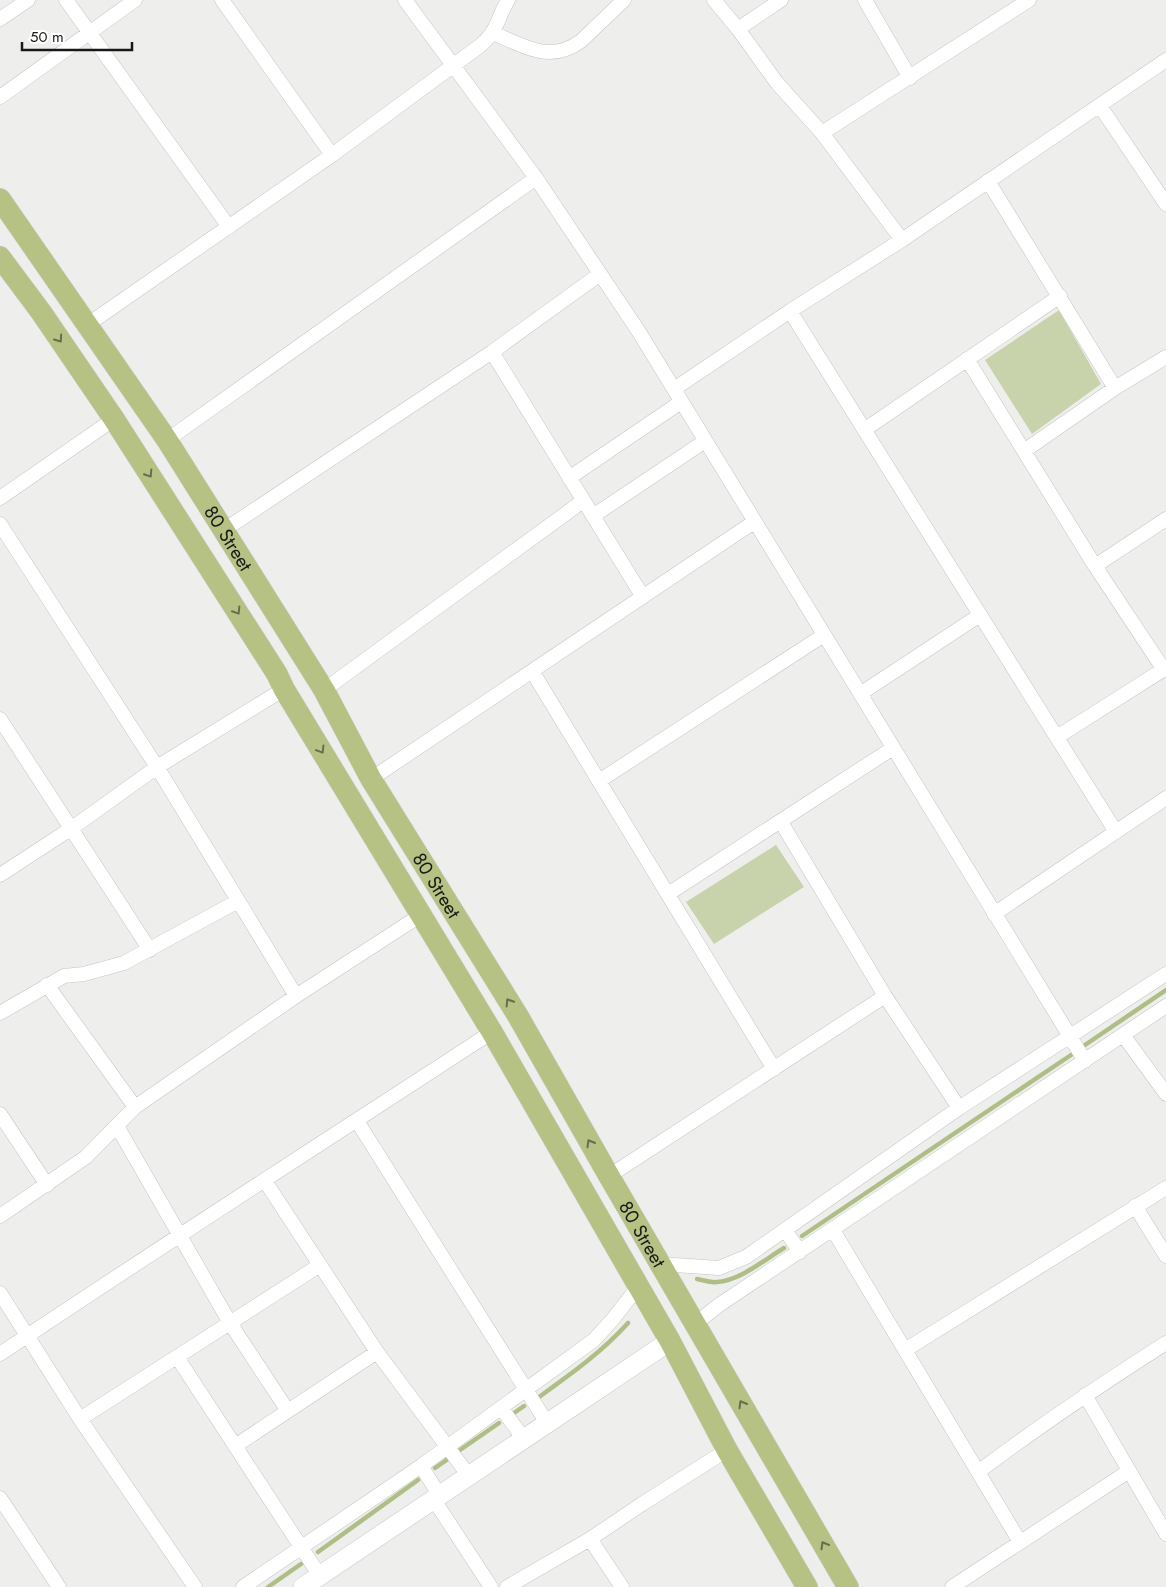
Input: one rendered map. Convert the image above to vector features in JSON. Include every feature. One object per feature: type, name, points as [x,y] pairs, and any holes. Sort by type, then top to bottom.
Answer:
[{"type":"main road","name":"80 Street","points":[[0,199],[167,440],[324,690],[371,779],[518,1016],[848,1587]]},
{"type":"main road","name":"80 Street","points":[[0,257],[41,312],[114,419],[277,674],[492,1032],[670,1341],[727,1450],[807,1587]]},
{"type":"main road","points":[[41,312],[47,316],[61,314],[66,308],[66,294]]},
{"type":"main road","points":[[85,376],[83,368],[86,360],[92,355],[101,354],[108,356]]},
{"type":"street","points":[[0,19],[28,0]]},
{"type":"street","points":[[66,0],[229,226]]},
{"type":"street","points":[[0,97],[135,0]]},
{"type":"street","points":[[222,0],[332,155]]},
{"type":"street","points":[[405,0],[536,178],[639,332],[1085,1061]]},
{"type":"street","points":[[87,325],[332,155],[481,44],[493,33],[508,0]]},
{"type":"street","points":[[493,33],[540,52],[557,52],[574,46],[581,41],[624,0]]},
{"type":"street","points":[[714,0],[738,29],[777,83],[822,133],[902,240]]},
{"type":"street","points":[[738,29],[781,0]]},
{"type":"street","points":[[865,0],[910,78]]},
{"type":"street","points":[[822,133],[1029,0]]},
{"type":"street","points":[[674,389],[790,311],[902,240],[1166,60]]},
{"type":"street","points":[[1100,106],[1166,204]]},
{"type":"street","points":[[167,440],[536,178]]},
{"type":"street","points":[[988,181],[1115,388]]},
{"type":"street","points":[[224,530],[492,352],[600,274]]},
{"type":"street","points":[[864,430],[1060,296]]},
{"type":"street","points":[[790,311],[1116,832]]},
{"type":"street","points":[[492,352],[643,597]]},
{"type":"street","points":[[1024,451],[1115,388],[1166,357]]},
{"type":"street","points":[[967,359],[1095,566],[1165,669],[1057,737]]},
{"type":"street","points":[[570,478],[681,402]]},
{"type":"street","points":[[0,498],[114,419]]},
{"type":"street","points":[[593,516],[705,441]]},
{"type":"street","points":[[324,690],[584,501]]},
{"type":"street","points":[[1095,566],[1166,518]]},
{"type":"street","points":[[371,779],[754,522]]},
{"type":"street","points":[[0,524],[157,767],[296,996]]},
{"type":"street","points":[[860,694],[980,615]]},
{"type":"street","points":[[599,782],[824,635]]},
{"type":"street","points":[[532,671],[774,1069]]},
{"type":"street","points":[[0,875],[72,828],[157,767],[284,688]]},
{"type":"street","points":[[0,719],[150,950]]},
{"type":"street","points":[[668,894],[893,748]]},
{"type":"street","points":[[994,914],[1166,798]]},
{"type":"street","points":[[781,822],[885,996],[959,1108]]},
{"type":"street","points":[[0,1013],[64,976],[84,974],[124,963],[238,901]]},
{"type":"street","points":[[0,1216],[86,1157],[135,1107],[296,996],[421,914]]},
{"type":"street","points":[[660,1264],[719,1268],[746,1257],[959,1108],[1166,974]]},
{"type":"street","points":[[47,985],[135,1107]]},
{"type":"street","points":[[609,1176],[885,996]]},
{"type":"street","points":[[695,1324],[719,1305],[1166,1006]]},
{"type":"street","points":[[0,1354],[180,1234],[265,1181],[492,1032]]},
{"type":"street","points":[[1124,1035],[1166,1094]]},
{"type":"street","points":[[0,1114],[47,1185]]},
{"type":"street","points":[[357,1121],[525,1392],[547,1424]]},
{"type":"street","points":[[118,1126],[230,1323],[288,1410]]},
{"type":"street","points":[[265,1181],[376,1352],[469,1476]]},
{"type":"street","points":[[905,1350],[1166,1188]]},
{"type":"street","points":[[1135,1206],[1166,1256]]},
{"type":"street","points":[[785,1230],[800,1252]]},
{"type":"street","points":[[833,1230],[1020,1542]]},
{"type":"street","points":[[80,1419],[320,1265]]},
{"type":"street","points":[[243,1587],[502,1409],[594,1340],[638,1287]]},
{"type":"street","points":[[0,1293],[80,1419],[195,1587]]},
{"type":"street","points":[[303,1587],[670,1341]]},
{"type":"street","points":[[978,1472],[1085,1395],[1166,1343]]},
{"type":"street","points":[[235,1446],[376,1352]]},
{"type":"street","points":[[177,1357],[320,1576]]},
{"type":"street","points":[[1085,1395],[1166,1534]]},
{"type":"street","points":[[502,1409],[524,1439]]},
{"type":"street","points":[[507,1587],[590,1539],[727,1450]]},
{"type":"street","points":[[421,1466],[437,1498],[492,1587]]},
{"type":"street","points":[[952,1587],[1129,1471]]},
{"type":"street","points":[[0,1498],[59,1587]]},
{"type":"street","points":[[590,1539],[622,1587]]},
{"type":"green space","points":[[1059,310],[1101,384],[1032,434],[985,360]]},
{"type":"green space","points":[[776,845],[804,887],[714,944],[686,902]]},
{"type":"waterway","points":[[1085,1045],[1166,990]]},
{"type":"waterway","points":[[802,1236],[1071,1055]]},
{"type":"waterway","points":[[697,1279],[714,1282],[735,1278],[784,1248]]},
{"type":"waterway","points":[[539,1397],[597,1353],[628,1323]]},
{"type":"waterway","points":[[514,1413],[524,1406]]},
{"type":"waterway","points":[[460,1450],[499,1423]]},
{"type":"waterway","points":[[435,1468],[448,1459]]},
{"type":"waterway","points":[[318,1552],[418,1480]]},
{"type":"waterway","points":[[268,1587],[301,1564]]}]
